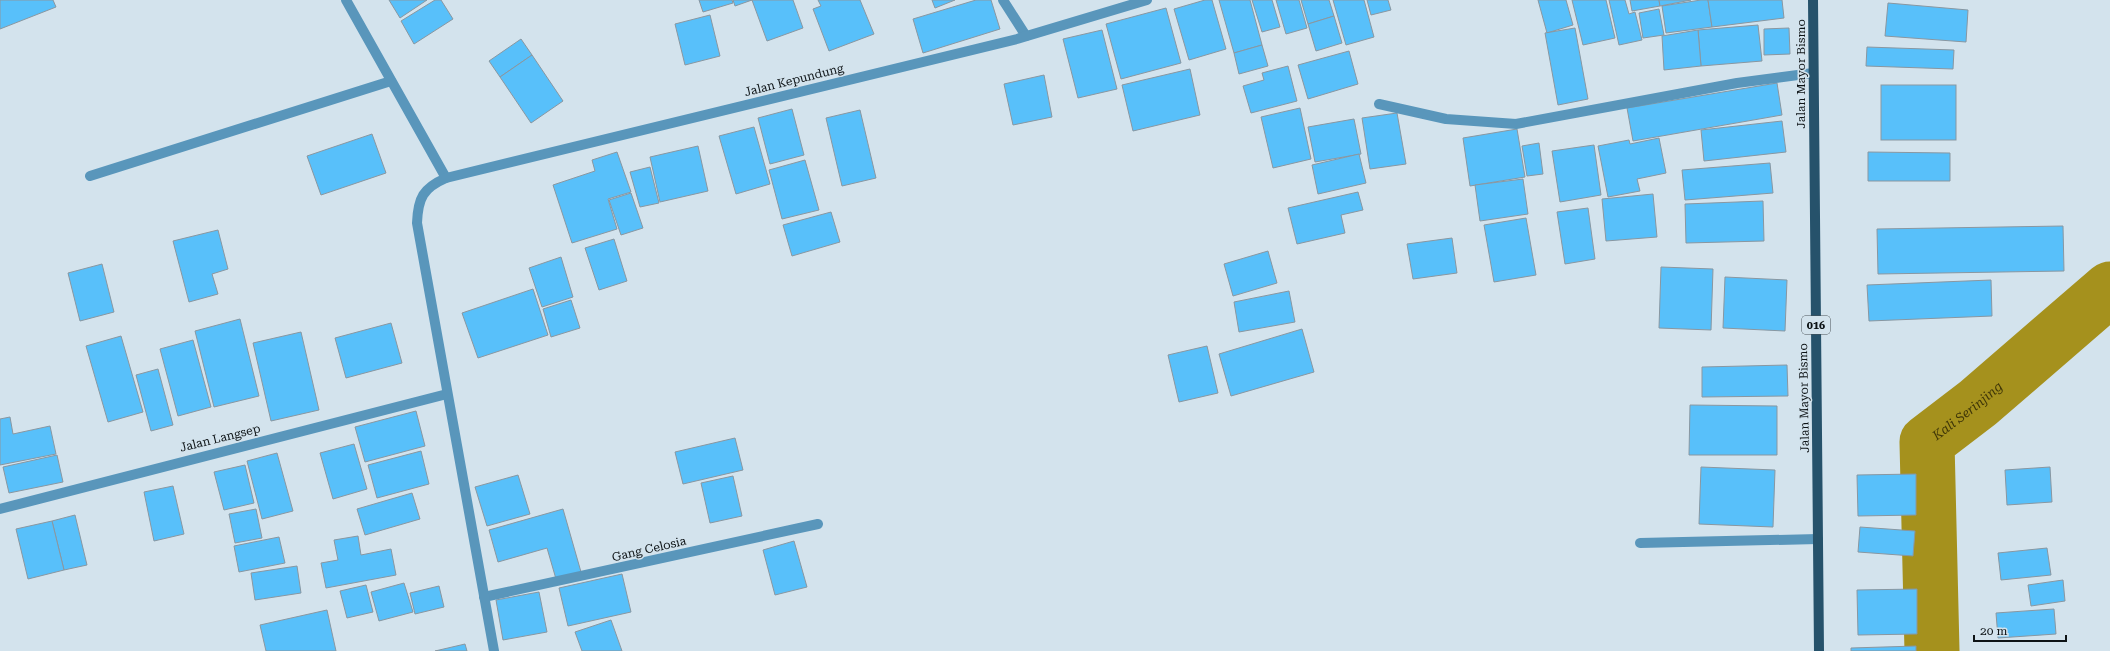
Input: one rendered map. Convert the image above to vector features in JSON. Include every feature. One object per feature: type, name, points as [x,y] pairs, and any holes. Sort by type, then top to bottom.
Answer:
[{"type":"main road","name":"Jalan Mayor Bismo","points":[[1813,0],[1818,651]]},
{"type":"street","points":[[346,0],[446,178]]},
{"type":"street","points":[[1003,0],[1026,36]]},
{"type":"street","name":"Jalan Kepundung","points":[[494,651],[417,223],[418,211],[424,193],[433,184],[446,178],[1026,36],[1147,0]]},
{"type":"street","points":[[1379,104],[1446,119],[1516,124],[1736,83],[1814,73]]},
{"type":"street","points":[[90,176],[391,80]]},
{"type":"street","name":"Jalan Langsep","points":[[0,509],[448,394]]},
{"type":"street","name":"Gang Celosia","points":[[484,597],[578,578],[818,524]]},
{"type":"street","points":[[1640,543],[1818,539]]},
{"type":"building","points":[[0,0],[53,0],[56,7],[0,29]]},
{"type":"building","points":[[389,0],[427,0],[400,18]]},
{"type":"building","points":[[435,0],[441,0],[453,19],[414,44],[401,21]]},
{"type":"building","points":[[699,0],[732,0],[733,3],[703,12]]},
{"type":"building","points":[[733,0],[752,0],[735,6]]},
{"type":"building","points":[[752,0],[793,0],[803,28],[767,41]]},
{"type":"building","points":[[818,0],[860,0],[874,34],[829,51],[813,9],[821,6]]},
{"type":"building","points":[[932,0],[955,0],[935,8]]},
{"type":"building","points":[[976,0],[991,0],[1000,29],[923,53],[913,19]]},
{"type":"building","points":[[1205,0],[1212,0],[1226,49],[1189,60],[1174,9]]},
{"type":"building","points":[[1219,0],[1250,0],[1262,45],[1234,53]]},
{"type":"building","points":[[1252,0],[1272,0],[1280,27],[1262,32]]},
{"type":"building","points":[[1276,0],[1299,0],[1307,28],[1286,34]]},
{"type":"building","points":[[1301,0],[1329,0],[1334,16],[1308,24]]},
{"type":"building","points":[[1333,0],[1364,0],[1374,37],[1346,45]]},
{"type":"building","points":[[1367,0],[1388,0],[1391,10],[1371,15]]},
{"type":"building","points":[[1538,0],[1566,0],[1573,25],[1547,33]]},
{"type":"building","points":[[1572,0],[1606,0],[1615,38],[1583,45]]},
{"type":"building","points":[[1609,0],[1625,0],[1629,14],[1635,12],[1642,40],[1619,45]]},
{"type":"building","points":[[1630,0],[1659,0],[1660,6],[1632,11]]},
{"type":"building","points":[[1659,0],[1691,0],[1660,6]]},
{"type":"building","points":[[1708,0],[1712,27],[1666,33],[1662,6]]},
{"type":"building","points":[[1708,0],[1782,0],[1784,18],[1712,27]]},
{"type":"building","points":[[1888,3],[1968,10],[1966,42],[1885,36]]},
{"type":"building","points":[[1166,8],[1181,63],[1121,79],[1106,24]]},
{"type":"building","points":[[1659,9],[1664,35],[1643,38],[1639,13]]},
{"type":"building","points":[[710,15],[720,56],[685,65],[675,24]]},
{"type":"building","points":[[1334,16],[1342,43],[1316,51],[1308,24]]},
{"type":"building","points":[[1758,25],[1762,61],[1701,66],[1698,30]]},
{"type":"building","points":[[1575,28],[1588,99],[1558,105],[1545,33]]},
{"type":"building","points":[[1789,28],[1790,54],[1764,55],[1764,29]]},
{"type":"building","points":[[1102,30],[1117,89],[1078,98],[1063,39]]},
{"type":"building","points":[[1698,30],[1701,66],[1664,70],[1662,36]]},
{"type":"building","points":[[521,39],[532,55],[500,77],[489,61]]},
{"type":"building","points":[[1262,45],[1268,66],[1239,74],[1234,53]]},
{"type":"building","points":[[1867,47],[1954,50],[1953,69],[1866,66]]},
{"type":"building","points":[[1349,51],[1358,84],[1308,99],[1298,65]]},
{"type":"building","points":[[532,55],[563,101],[531,123],[500,77]]},
{"type":"building","points":[[1288,66],[1297,101],[1251,113],[1243,86],[1264,80],[1262,73]]},
{"type":"building","points":[[1190,69],[1200,115],[1133,131],[1122,85]]},
{"type":"building","points":[[1044,75],[1052,117],[1013,125],[1004,84]]},
{"type":"building","points":[[1777,83],[1782,115],[1633,141],[1627,108]]},
{"type":"building","points":[[1881,85],[1956,85],[1956,140],[1881,140]]},
{"type":"building","points":[[1300,108],[1311,159],[1273,168],[1261,117]]},
{"type":"building","points":[[792,109],[804,155],[770,164],[758,118]]},
{"type":"building","points":[[860,110],[876,178],[842,186],[826,118]]},
{"type":"building","points":[[1397,113],[1406,164],[1370,169],[1362,118]]},
{"type":"building","points":[[1354,119],[1361,154],[1315,162],[1308,127]]},
{"type":"building","points":[[1782,121],[1786,152],[1704,161],[1701,130]]},
{"type":"building","points":[[754,127],[770,184],[736,194],[719,136]]},
{"type":"building","points":[[1517,129],[1525,177],[1470,186],[1463,138]]},
{"type":"building","points":[[372,134],[386,173],[321,195],[307,156]]},
{"type":"building","points":[[1659,138],[1666,173],[1637,179],[1640,191],[1608,197],[1598,146],[1629,140],[1630,144]]},
{"type":"building","points":[[1539,143],[1543,174],[1527,176],[1522,146]]},
{"type":"building","points":[[1594,145],[1601,195],[1560,202],[1552,151]]},
{"type":"building","points":[[698,146],[708,191],[660,202],[650,157]]},
{"type":"building","points":[[617,152],[631,192],[608,199],[617,229],[572,243],[553,185],[595,171],[592,160]]},
{"type":"building","points":[[1868,152],[1950,153],[1950,181],[1868,181]]},
{"type":"building","points":[[1359,154],[1366,183],[1318,194],[1312,165]]},
{"type":"building","points":[[805,160],[819,210],[782,219],[769,170]]},
{"type":"building","points":[[1770,163],[1773,193],[1685,200],[1682,170]]},
{"type":"building","points":[[650,167],[659,203],[640,207],[630,172]]},
{"type":"building","points":[[1523,179],[1528,214],[1480,221],[1475,185]]},
{"type":"building","points":[[1358,192],[1363,210],[1341,215],[1345,233],[1297,244],[1288,208]]},
{"type":"building","points":[[631,193],[643,228],[621,235],[609,200]]},
{"type":"building","points":[[1653,194],[1657,237],[1606,241],[1602,199]]},
{"type":"building","points":[[1763,201],[1764,241],[1686,243],[1685,204]]},
{"type":"building","points":[[1588,208],[1595,259],[1565,264],[1557,212]]},
{"type":"building","points":[[831,212],[840,242],[792,256],[783,225]]},
{"type":"building","points":[[1526,218],[1536,275],[1494,282],[1484,225]]},
{"type":"building","points":[[2063,226],[2064,271],[1878,274],[1877,229]]},
{"type":"building","points":[[218,230],[228,269],[212,274],[218,294],[189,302],[173,241]]},
{"type":"building","points":[[1452,238],[1457,273],[1413,279],[1407,244]]},
{"type":"building","points":[[614,239],[627,281],[599,290],[585,248]]},
{"type":"building","points":[[1268,251],[1277,283],[1233,296],[1224,264]]},
{"type":"building","points":[[561,257],[573,297],[542,307],[529,268]]},
{"type":"building","points":[[102,264],[114,312],[80,321],[68,273]]},
{"type":"building","points":[[1661,267],[1713,269],[1711,330],[1659,328]]},
{"type":"building","points":[[1725,277],[1787,280],[1785,331],[1723,328]]},
{"type":"building","points":[[1991,280],[1992,316],[1869,321],[1867,285]]},
{"type":"building","points":[[533,289],[548,335],[478,358],[462,313]]},
{"type":"building","points":[[1289,291],[1295,322],[1239,332],[1234,302]]},
{"type":"building","points":[[571,300],[580,328],[551,337],[543,309]]},
{"type":"building","points":[[240,319],[259,396],[214,407],[195,331]]},
{"type":"building","points":[[391,323],[402,363],[346,378],[335,338]]},
{"type":"building","points":[[1302,329],[1314,372],[1231,396],[1219,354]]},
{"type":"building","points":[[301,332],[319,410],[271,421],[253,343]]},
{"type":"building","points":[[121,336],[143,412],[108,422],[86,346]]},
{"type":"building","points":[[193,340],[211,407],[178,416],[160,349]]},
{"type":"building","points":[[1207,346],[1218,393],[1179,402],[1168,355]]},
{"type":"building","points":[[1787,365],[1788,396],[1702,397],[1702,367]]},
{"type":"building","points":[[158,369],[173,425],[151,431],[136,375]]},
{"type":"building","points":[[1690,405],[1777,406],[1777,455],[1689,455]]},
{"type":"building","points":[[416,411],[425,446],[365,462],[355,427]]},
{"type":"building","points":[[10,417],[13,434],[50,426],[56,454],[0,465],[0,419]]},
{"type":"building","points":[[735,438],[743,470],[683,484],[675,452]]},
{"type":"building","points":[[354,444],[367,489],[333,499],[320,453]]},
{"type":"building","points":[[421,451],[429,484],[377,498],[368,465]]},
{"type":"building","points":[[277,453],[293,511],[262,519],[247,461]]},
{"type":"building","points":[[57,455],[63,482],[9,493],[3,467]]},
{"type":"building","points":[[245,465],[254,503],[224,510],[214,472]]},
{"type":"building","points":[[1701,467],[1775,470],[1773,527],[1699,524]]},
{"type":"building","points":[[2050,467],[2052,502],[2007,505],[2005,470]]},
{"type":"building","points":[[1916,474],[1916,515],[1858,516],[1857,475]]},
{"type":"building","points":[[518,475],[530,514],[487,526],[475,487]]},
{"type":"building","points":[[733,476],[742,516],[710,523],[701,483]]},
{"type":"building","points":[[173,486],[184,534],[154,541],[144,492]]},
{"type":"building","points":[[412,493],[420,519],[365,535],[357,509]]},
{"type":"building","points":[[256,509],[262,538],[235,543],[229,514]]},
{"type":"building","points":[[563,509],[581,572],[556,579],[547,548],[498,562],[489,530]]},
{"type":"building","points":[[75,515],[87,565],[64,570],[52,521]]},
{"type":"building","points":[[52,521],[64,570],[28,579],[16,529]]},
{"type":"building","points":[[1860,527],[1915,531],[1913,556],[1858,552]]},
{"type":"building","points":[[358,536],[361,555],[391,549],[396,575],[326,588],[321,563],[338,560],[334,540]]},
{"type":"building","points":[[279,537],[285,563],[239,572],[234,546]]},
{"type":"building","points":[[794,541],[807,587],[775,595],[763,550]]},
{"type":"building","points":[[2047,548],[2051,575],[2001,580],[1998,553]]},
{"type":"building","points":[[297,566],[301,593],[255,600],[251,573]]},
{"type":"building","points":[[622,574],[631,612],[568,626],[559,588]]},
{"type":"building","points":[[2063,580],[2065,601],[2031,606],[2028,585]]},
{"type":"building","points":[[404,583],[413,612],[379,621],[371,592]]},
{"type":"building","points":[[366,585],[373,612],[347,618],[340,591]]},
{"type":"building","points":[[439,586],[444,607],[415,614],[410,593]]},
{"type":"building","points":[[1917,589],[1917,634],[1858,635],[1857,590]]},
{"type":"building","points":[[539,592],[547,632],[503,640],[496,600]]},
{"type":"building","points":[[2054,609],[2056,634],[1998,638],[1996,613]]},
{"type":"building","points":[[327,610],[336,651],[266,651],[260,625]]},
{"type":"building","points":[[611,620],[622,651],[582,651],[575,632]]},
{"type":"building","points":[[465,644],[467,651],[435,651]]},
{"type":"building","points":[[1916,646],[1916,651],[1851,651],[1851,648]]},
{"type":"waterway","name":"Kali Serinjing","points":[[1932,651],[1927,442],[1978,403],[2110,289]]}]
